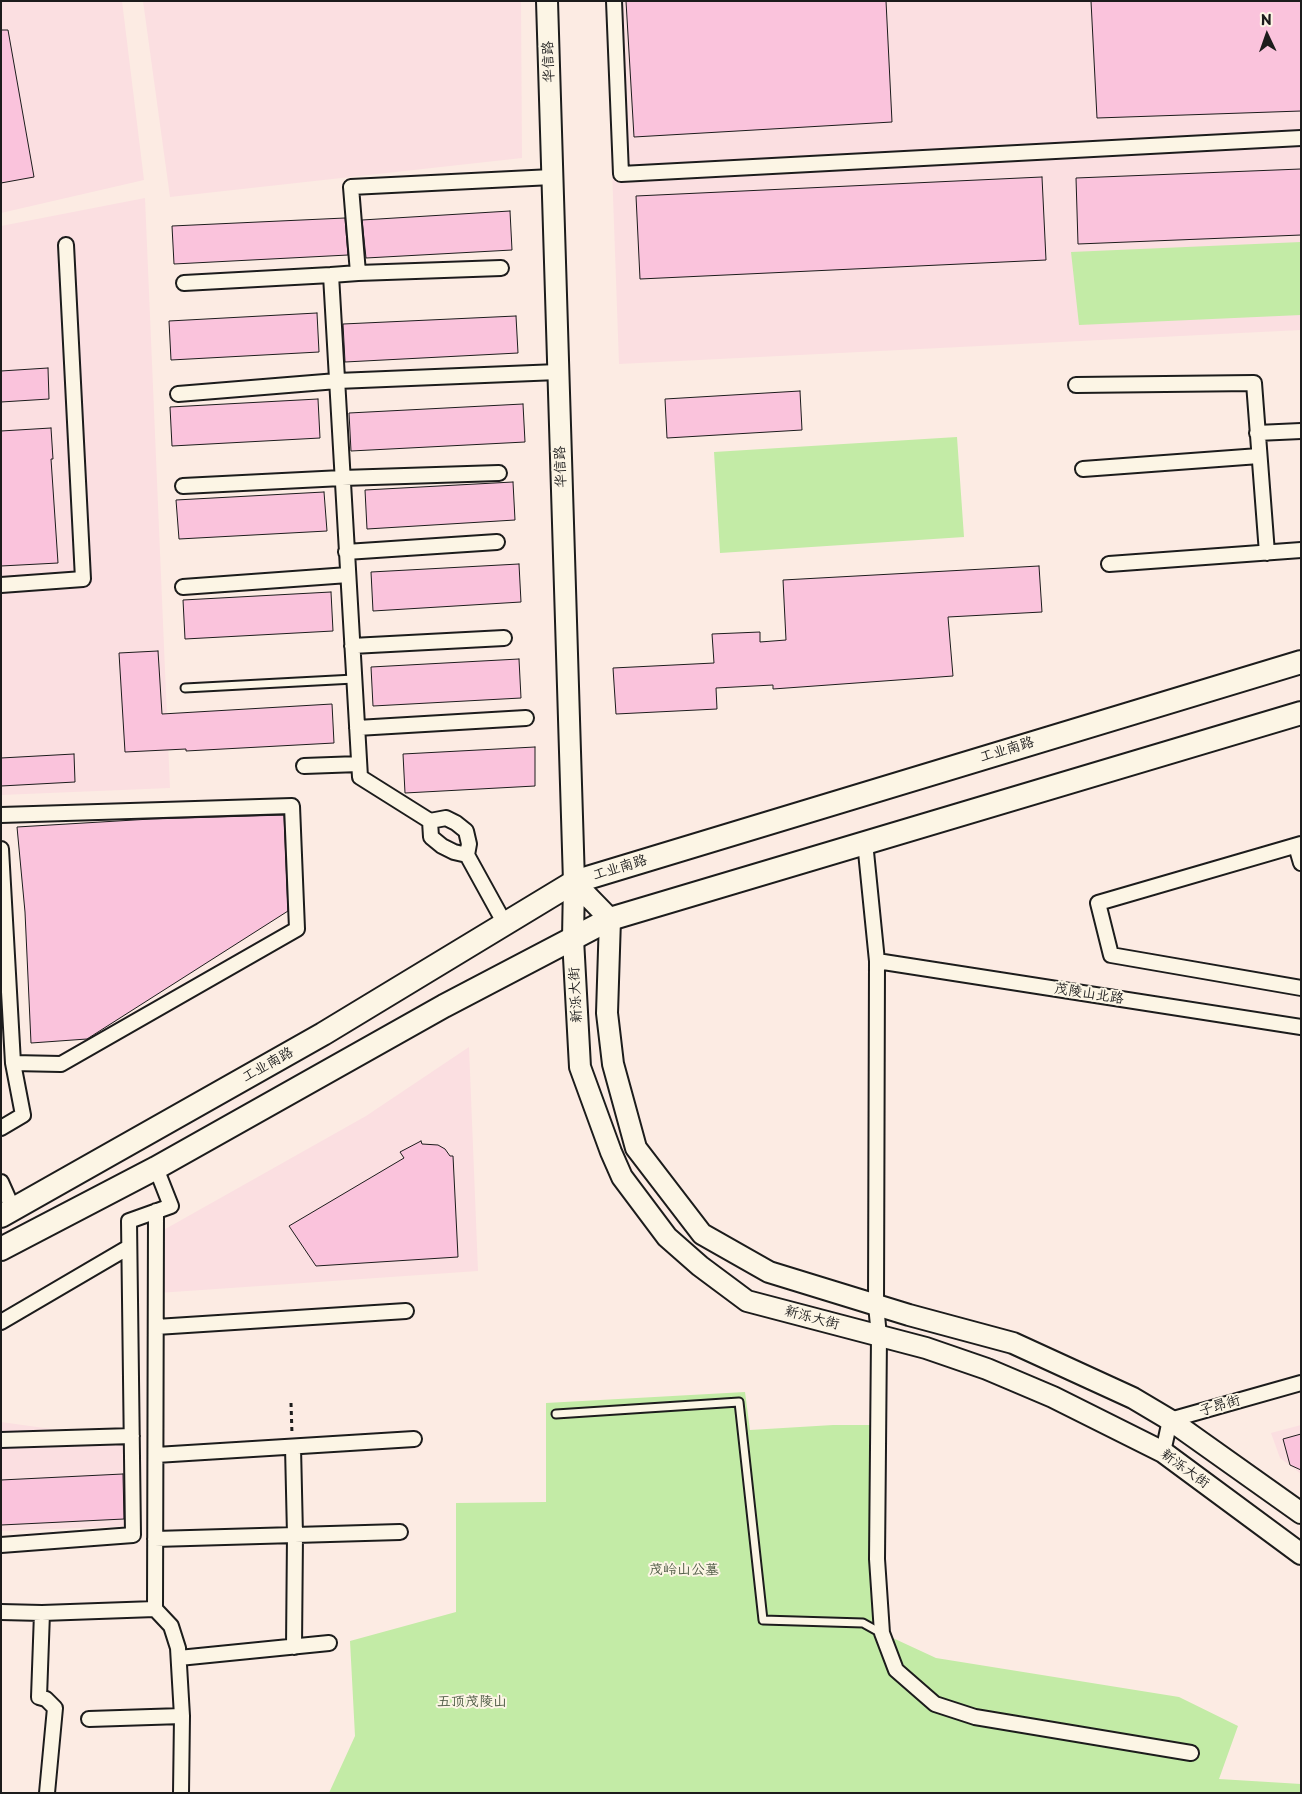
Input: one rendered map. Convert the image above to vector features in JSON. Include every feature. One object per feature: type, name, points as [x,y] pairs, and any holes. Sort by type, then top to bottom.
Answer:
[{"type":"main road","name":"华信路","points":[[547,1],[574,882]]},
{"type":"main road","name":"工业南路","points":[[7,1212],[323,1034],[574,882],[1301,662]]},
{"type":"main road","points":[[1,1249],[156,1168],[444,1006],[610,919],[1301,713]]},
{"type":"main road","points":[[574,882],[610,919],[607,1013],[614,1064],[636,1148],[702,1234],[769,1272],[876,1305],[1012,1343],[1133,1398],[1170,1420],[1301,1513]]},
{"type":"main road","name":"新泺大街","points":[[574,882],[573,939],[580,1067],[610,1152],[622,1177],[667,1237],[700,1266],[747,1301],[926,1348],[987,1369],[1053,1397],[1163,1452],[1301,1554]]},
{"type":"street","points":[[614,1],[621,174],[1301,138]]},
{"type":"street","points":[[358,273],[352,187],[552,177]]},
{"type":"street","points":[[1,585],[83,578],[66,245]]},
{"type":"street","points":[[184,283],[358,273],[501,268]]},
{"type":"street","points":[[331,275],[360,776],[430,821],[446,818],[466,831],[469,844],[466,854],[505,924]]},
{"type":"street","points":[[178,394],[337,381],[558,372]]},
{"type":"street","points":[[1076,385],[1254,384],[1267,553]]},
{"type":"street","points":[[1258,433],[1301,431]]},
{"type":"street","points":[[1083,469],[1259,456]]},
{"type":"street","points":[[183,486],[499,473]]},
{"type":"street","points":[[346,552],[497,542]]},
{"type":"street","points":[[1109,564],[1301,550]]},
{"type":"street","points":[[183,587],[348,575]]},
{"type":"street","points":[[352,646],[504,638]]},
{"type":"street","points":[[357,728],[526,718]]},
{"type":"street","points":[[304,766],[359,764]]},
{"type":"street","points":[[1,815],[292,806],[297,929],[61,1064],[13,1063]]},
{"type":"street","points":[[430,821],[431,837],[454,852],[466,854]]},
{"type":"street","points":[[865,842],[877,961],[876,1305],[879,1336],[878,1559],[882,1633],[896,1670],[934,1704],[975,1718],[1191,1752]]},
{"type":"street","points":[[1301,863],[1298,845],[1098,903],[1111,955],[1301,988]]},
{"type":"street","points":[[1,849],[13,1063],[23,1115],[1,1128]]},
{"type":"street","name":"茂陵山北路","points":[[877,961],[1301,1027]]},
{"type":"street","points":[[1,1545],[133,1535],[128,1221],[171,1206],[156,1168]]},
{"type":"street","points":[[1,1182],[7,1212]]},
{"type":"street","points":[[156,1211],[155,1609],[171,1626],[178,1648],[182,1716],[181,1793]]},
{"type":"street","points":[[1,1322],[129,1246]]},
{"type":"street","points":[[156,1327],[406,1311]]},
{"type":"street","name":"子昂街","points":[[1170,1420],[1301,1383]]},
{"type":"street","points":[[1163,1452],[1170,1420]]},
{"type":"street","points":[[1,1440],[132,1436]]},
{"type":"street","points":[[156,1455],[414,1439]]},
{"type":"street","points":[[293,1447],[295,1535],[294,1647]]},
{"type":"street","points":[[155,1539],[400,1532]]},
{"type":"street","points":[[1,1612],[42,1613],[155,1609]]},
{"type":"street","points":[[42,1613],[39,1697],[46,1699],[54,1708],[48,1793]]},
{"type":"street","points":[[179,1658],[329,1643]]},
{"type":"street","points":[[89,1719],[182,1716]]},
{"type":"lane","points":[[185,688],[354,679]]},
{"type":"lane","points":[[556,1414],[739,1402],[763,1620],[863,1623],[882,1633]]},
{"type":"path","points":[[291,1402],[293,1447]]},
{"type":"shaded area","points":[[1,1],[122,1],[144,180],[1,213]]},
{"type":"shaded area","points":[[143,1],[521,1],[522,158],[170,197]]},
{"type":"shaded area","points":[[606,1],[1301,1],[1301,330],[619,364]]},
{"type":"shaded area","points":[[145,198],[170,788],[1,795],[1,226]]},
{"type":"shaded area","points":[[469,1047],[478,1271],[158,1293],[160,1232],[366,1116]]},
{"type":"shaded area","points":[[1,1422],[131,1440],[136,1526],[1,1531]]},
{"type":"shaded area","points":[[1301,1425],[1301,1474],[1280,1458],[1271,1433]]},
{"type":"green space","points":[[1301,242],[1301,315],[1079,325],[1071,252]]},
{"type":"green space","points":[[957,437],[964,537],[720,553],[714,452]]},
{"type":"green space","name":"茂岭山公墓","points":[[745,1392],[750,1430],[833,1425],[870,1425],[882,1633],[936,1658],[1179,1697],[1238,1726],[1219,1779],[1301,1784],[1301,1793],[329,1793],[355,1736],[350,1641],[456,1612],[456,1503],[546,1502],[546,1403]]},
{"type":"building","points":[[626,1],[886,1],[892,122],[634,137]]},
{"type":"building","points":[[1091,1],[1301,1],[1301,111],[1097,118]]},
{"type":"building","points":[[1,30],[8,30],[34,177],[1,183]]},
{"type":"building","points":[[1301,169],[1301,235],[1078,244],[1076,178]]},
{"type":"building","points":[[1042,177],[1046,260],[640,279],[636,196]]},
{"type":"building","points":[[510,211],[512,250],[366,258],[362,220]]},
{"type":"building","points":[[345,218],[348,255],[174,264],[172,226]]},
{"type":"building","points":[[317,313],[319,352],[171,360],[169,321]]},
{"type":"building","points":[[516,316],[518,353],[345,362],[343,324]]},
{"type":"building","points":[[48,368],[49,399],[1,402],[1,371]]},
{"type":"building","points":[[800,391],[802,430],[667,438],[665,399]]},
{"type":"building","points":[[318,399],[320,438],[172,446],[170,407]]},
{"type":"building","points":[[523,404],[525,442],[351,451],[349,413]]},
{"type":"building","points":[[51,428],[53,459],[51,459],[58,563],[1,566],[1,431]]},
{"type":"building","points":[[513,482],[515,520],[367,529],[365,490]]},
{"type":"building","points":[[324,492],[327,531],[179,539],[176,500]]},
{"type":"building","points":[[519,564],[521,602],[373,611],[371,572]]},
{"type":"building","points":[[1039,566],[1042,612],[948,617],[953,676],[773,689],[773,685],[716,688],[717,709],[616,714],[613,668],[714,663],[712,634],[760,632],[760,642],[786,640],[783,580]]},
{"type":"building","points":[[331,592],[333,631],[185,639],[183,600]]},
{"type":"building","points":[[158,651],[162,714],[332,704],[334,743],[186,751],[186,749],[125,752],[119,653]]},
{"type":"building","points":[[519,659],[521,698],[373,706],[371,667]]},
{"type":"building","points":[[535,747],[535,786],[405,793],[403,754]]},
{"type":"building","points":[[74,754],[75,782],[1,786],[1,758]]},
{"type":"building","points":[[284,815],[288,911],[87,1039],[31,1043],[25,912],[17,827],[151,819]]},
{"type":"building","points":[[421,1141],[422,1144],[438,1145],[445,1149],[450,1156],[453,1156],[458,1257],[316,1266],[289,1226],[404,1158],[400,1152]]},
{"type":"building","points":[[1301,1434],[1301,1470],[1290,1465],[1283,1439]]},
{"type":"building","points":[[123,1474],[124,1519],[1,1525],[1,1480]]},
{"type":"park label","name":"五顶茂陵山","points":[[472,1702]]}]
